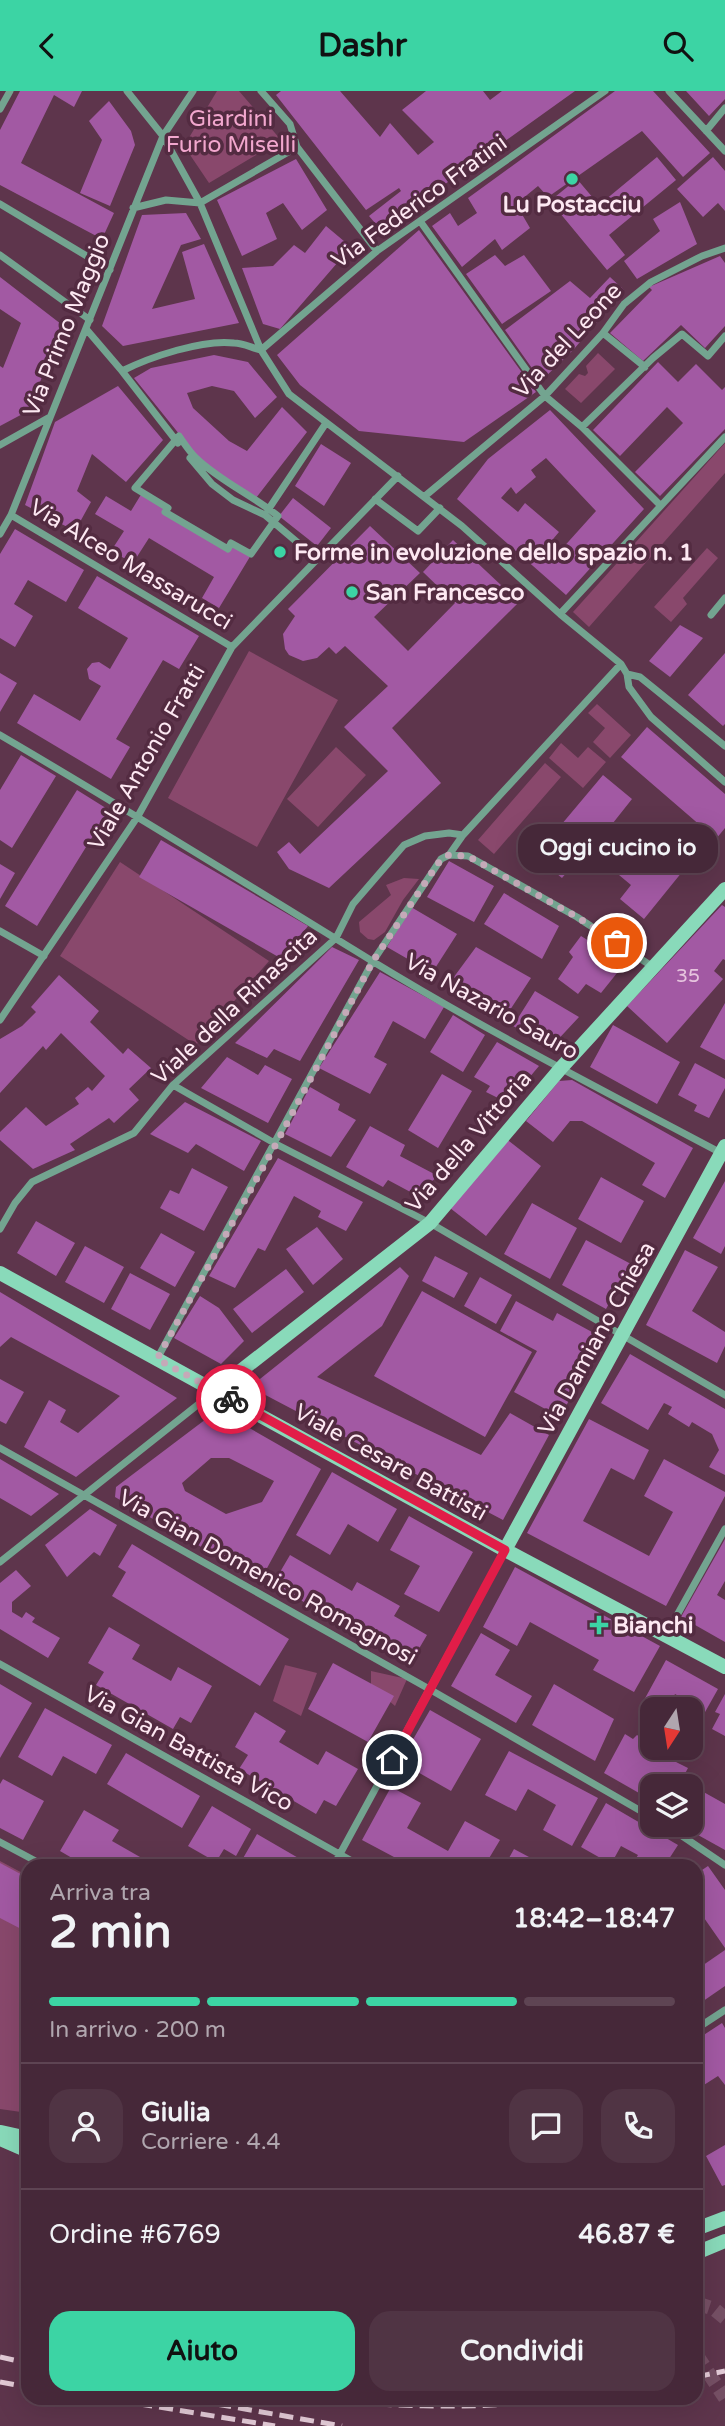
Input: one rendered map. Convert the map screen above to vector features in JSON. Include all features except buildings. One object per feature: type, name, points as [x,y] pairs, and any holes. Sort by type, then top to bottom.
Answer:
[{"type":"street","points":[[0,109],[10,91]]},
{"type":"street","points":[[127,91],[163,136],[200,203],[261,350],[289,394],[440,508],[621,664],[627,674],[629,687],[651,717],[725,782]]},
{"type":"street","name":"Via Primo Maggio","points":[[0,534],[11,515],[48,418],[87,330],[163,136],[193,91]]},
{"type":"street","points":[[261,91],[290,124],[297,147],[377,251]]},
{"type":"street","name":"Via Federico Fratini","points":[[261,350],[377,251],[605,91]]},
{"type":"street","points":[[669,91],[725,151]]},
{"type":"street","points":[[706,131],[725,108]]},
{"type":"street","points":[[133,208],[166,200],[200,203],[297,147]]},
{"type":"street","points":[[0,204],[110,270]]},
{"type":"street","points":[[420,221],[545,396],[582,427],[660,505]]},
{"type":"street","name":"Via del Leone","points":[[425,496],[545,396],[603,333],[624,304],[651,282],[702,256],[725,248]]},
{"type":"street","points":[[0,255],[90,320]]},
{"type":"street","points":[[87,330],[212,484],[233,499],[267,512],[273,522],[317,559]]},
{"type":"street","points":[[603,333],[645,367]]},
{"type":"street","points":[[582,427],[682,334],[708,356],[725,336]]},
{"type":"street","points":[[122,370],[146,359],[200,345],[234,343],[261,350]]},
{"type":"street","points":[[0,445],[48,418]]},
{"type":"street","points":[[267,512],[326,423]]},
{"type":"street","points":[[560,614],[725,437]]},
{"type":"street","points":[[176,439],[135,488],[168,507],[165,512],[228,549],[231,543],[251,554],[273,522]]},
{"type":"street","name":"Viale Antonio Fratti","points":[[0,1020],[138,816],[232,647],[398,476]]},
{"type":"street","points":[[375,499],[418,531],[440,508]]},
{"type":"street","name":"Via Alceo Massarucci","points":[[11,515],[232,647]]},
{"type":"street","points":[[711,615],[725,598]]},
{"type":"street","points":[[157,1359],[373,961],[441,859],[449,855],[463,835],[621,664]]},
{"type":"street","points":[[627,674],[640,677],[725,746]]},
{"type":"street","name":"Via Nazario Sauro","points":[[0,734],[373,961],[561,1068],[724,1151]]},
{"type":"street","points":[[336,938],[353,904],[404,845],[425,836],[449,833],[463,835]]},
{"type":"street","points":[[449,855],[468,856],[577,917],[653,967]]},
{"type":"street","name":"Via della Vittoria","points":[[215,1391],[430,1223],[561,1068],[725,889]]},
{"type":"street","points":[[0,931],[44,956]]},
{"type":"street","name":"Viale della Rinascita","points":[[0,1229],[15,1203],[32,1182],[134,1133],[173,1086],[336,938]]},
{"type":"street","points":[[173,1086],[276,1144],[430,1223],[725,1395]]},
{"type":"street","name":"Via Damiano Chiesa","points":[[505,1550],[724,1151]]},
{"type":"street","name":"Viale Cesare Battisti","points":[[0,1273],[505,1550],[725,1667]]},
{"type":"street","points":[[0,1562],[215,1391]]},
{"type":"street","name":"Via Gian Domenico Romagnosi","points":[[0,1448],[640,1811]]},
{"type":"street","points":[[666,1635],[725,1528]]},
{"type":"street","points":[[337,1859],[505,1550]]},
{"type":"street","name":"Via Gian Battista Vico","points":[[0,1664],[349,1859]]},
{"type":"street","points":[[684,1837],[725,1865]]},
{"type":"street","points":[[0,1842],[32,1859]]},
{"type":"street","points":[[703,2024],[725,2010]]},
{"type":"street","points":[[0,2130],[21,2132]]},
{"type":"street","points":[[0,2130],[21,2137]]},
{"type":"street","points":[[0,2139],[21,2148]]},
{"type":"street","points":[[703,2226],[725,2218]]},
{"type":"street","points":[[703,2250],[725,2241]]},
{"type":"green space","name":"Giardini Furio Miselli","points":[[217,91],[239,91],[281,140],[209,183],[184,146]]},
{"type":"green space","points":[[598,353],[615,369],[581,403],[565,389],[579,374],[585,376],[588,373],[586,366]]},
{"type":"green space","points":[[725,443],[725,473],[589,627],[573,612]]},
{"type":"green space","points":[[707,548],[718,558],[683,598],[687,604],[671,622],[654,607]]},
{"type":"green space","points":[[249,651],[338,700],[257,847],[168,798]]},
{"type":"green space","points":[[597,704],[631,735],[610,758],[593,742],[605,728],[588,713]]},
{"type":"green space","points":[[561,743],[578,758],[588,747],[606,762],[583,788],[549,758]]},
{"type":"green space","points":[[336,747],[366,775],[318,827],[287,799]]},
{"type":"green space","points":[[545,763],[561,777],[494,854],[478,840]]},
{"type":"green space","points":[[120,862],[269,961],[196,1045],[60,956]]},
{"type":"green space","points":[[404,878],[419,879],[403,900],[385,932],[374,940],[368,939],[360,932],[359,922],[391,895],[386,885]]},
{"type":"green space","points":[[285,1665],[317,1673],[301,1716],[273,1701]]},
{"type":"green space","points":[[371,1671],[407,1679],[395,1706],[371,1685]]},
{"type":"green space","points":[[0,1861],[21,1872],[21,2112],[0,2109]]},
{"type":"tunnel","points":[[703,2305],[714,2309],[725,2318]]},
{"type":"tunnel","points":[[703,2365],[725,2398]]},
{"type":"railway","points":[[0,2357],[21,2362]]},
{"type":"railway","points":[[703,2376],[725,2371]]},
{"type":"railway","points":[[0,2382],[21,2386]]},
{"type":"railway","points":[[146,2405],[275,2426]]},
{"type":"railway","points":[[222,2405],[342,2426]]},
{"type":"railway","points":[[411,2405],[488,2405]]},
{"type":"way so far","points":[[231,1399],[157,1359],[373,961],[441,859],[449,855],[468,856],[577,917],[617,943]]},
{"type":"place","name":"Lu Postacciu","points":[[572,179]]},
{"type":"place","name":"Forme in evoluzione dello spazio n. 1","points":[[280,552]]},
{"type":"place","name":"San Francesco","points":[[352,592]]},
{"type":"place","name":"Oggi cucino io","points":[[617,943]]},
{"type":"place","name":"Bianchi","points":[[599,1625]]},
{"type":"route","points":[[231,1399],[505,1550],[392,1760]]}]
